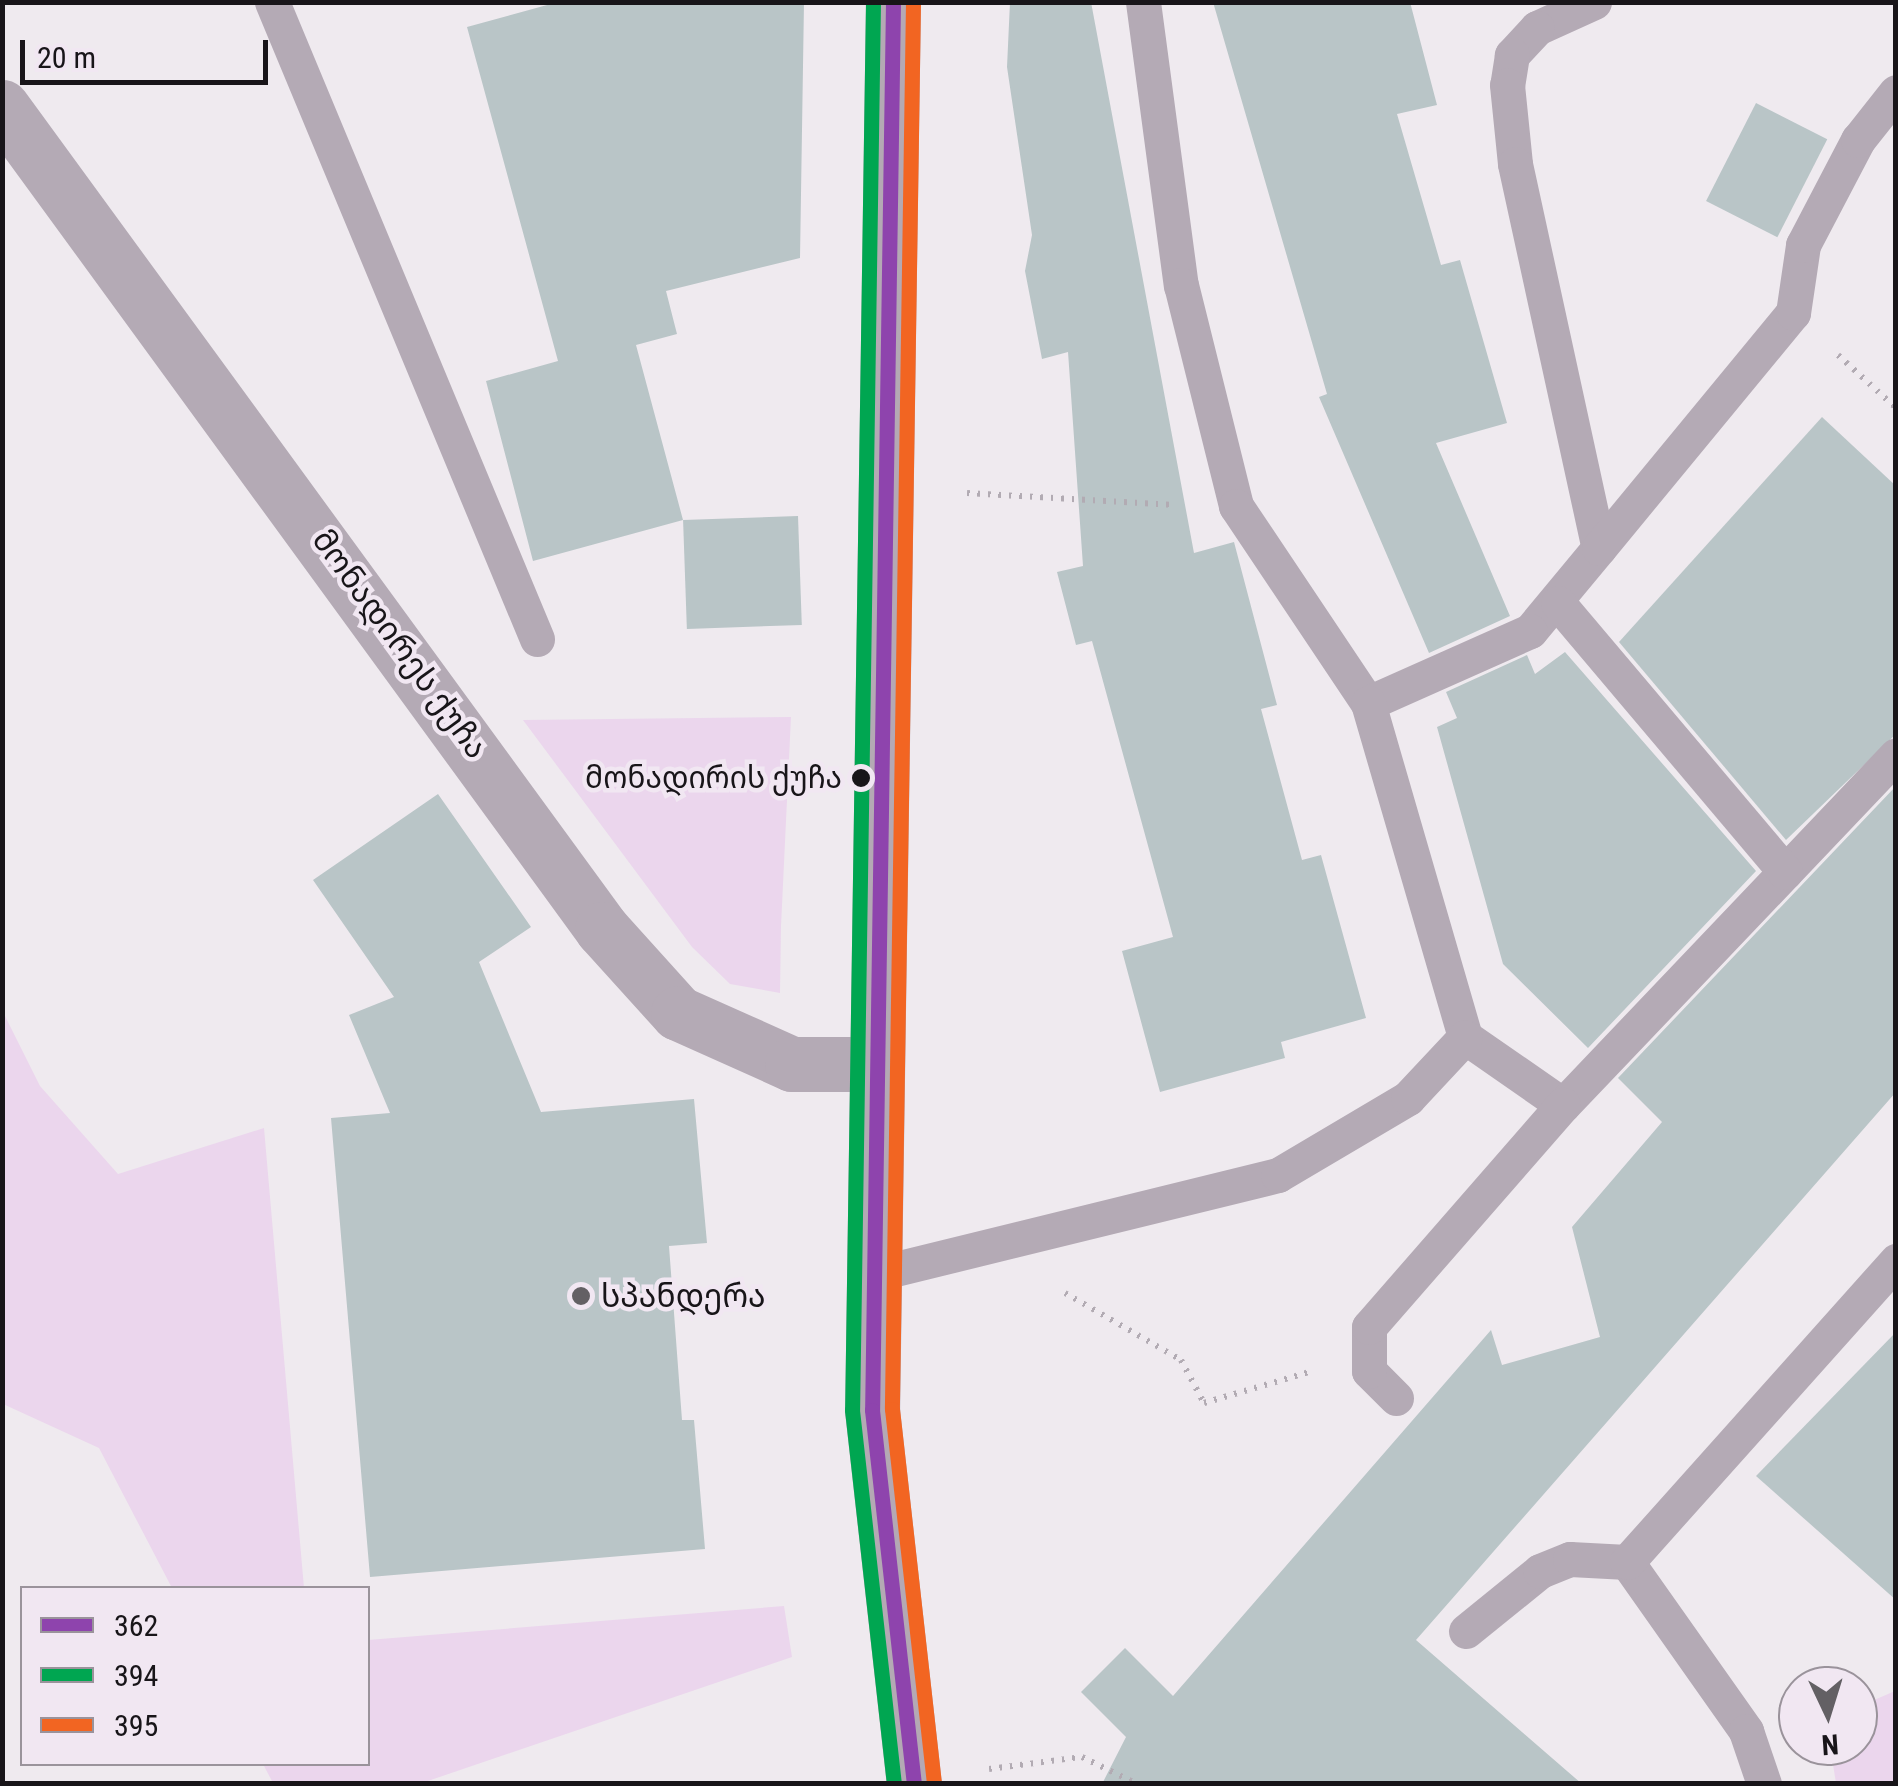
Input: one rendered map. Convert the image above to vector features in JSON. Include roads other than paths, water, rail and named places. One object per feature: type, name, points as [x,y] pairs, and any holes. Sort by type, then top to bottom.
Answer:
[{"type":"main road","points":[[894,2],[873,1064],[872,1410],[914,1784]]},
{"type":"street","name":"მონადირეს ქუჩა","points":[[2,107],[602,928],[678,1012],[792,1064],[873,1064]]},
{"type":"lane","points":[[272,2],[537,639]]},
{"type":"lane","points":[[1144,2],[1181,285],[1236,506],[1368,703],[1465,1037],[1563,1105]]},
{"type":"lane","points":[[1594,2],[1537,28],[1512,56],[1507,84],[1515,164],[1599,548]]},
{"type":"lane","points":[[1368,703],[1530,632],[1558,603],[1793,314],[1804,245],[1858,140],[1896,92]]},
{"type":"lane","points":[[1558,603],[1784,872]]},
{"type":"lane","points":[[1396,1398],[1369,1371],[1369,1327],[1563,1105],[1896,755]]},
{"type":"lane","points":[[872,1275],[990,1250],[1278,1176],[1408,1098],[1465,1037]]},
{"type":"lane","points":[[1627,1562],[1896,1261]]},
{"type":"lane","points":[[1466,1631],[1540,1571],[1570,1559],[1627,1562]]},
{"type":"lane","points":[[1627,1562],[1746,1731],[1764,1784]]},
{"type":"place","name":"მონადირის ქუჩა","points":[[861,778]]},
{"type":"place","name":"სპანდერა","points":[[581,1296]]}]
